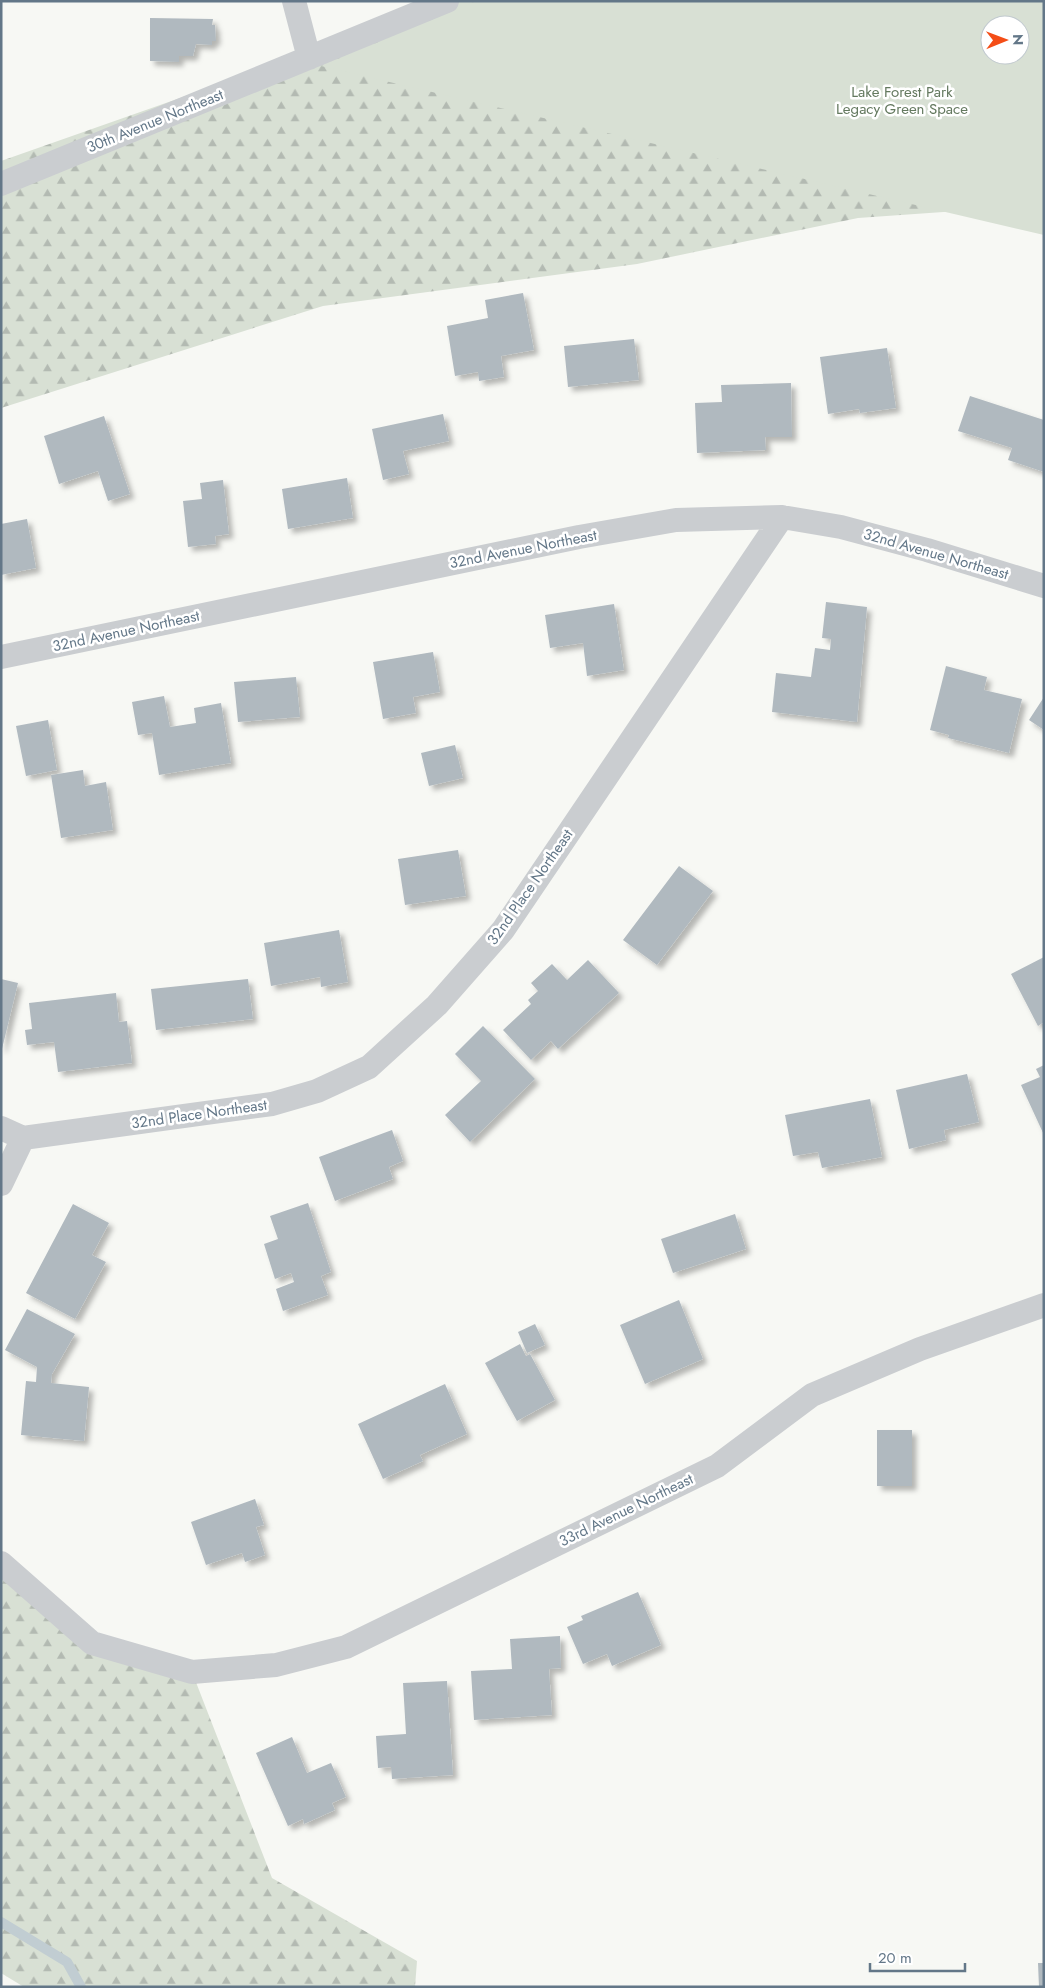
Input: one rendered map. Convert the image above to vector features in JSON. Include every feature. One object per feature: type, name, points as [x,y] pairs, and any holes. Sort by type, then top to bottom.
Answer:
[{"type":"street","points":[[294,1],[309,58]]},
{"type":"street","name":"30th Avenue Northeast","points":[[1,184],[447,1]]},
{"type":"street","name":"32nd Avenue Northeast","points":[[1,657],[579,536],[676,520],[782,517],[841,527],[917,547],[1044,586]]},
{"type":"street","name":"32nd Place Northeast","points":[[23,1138],[272,1104],[317,1091],[369,1066],[438,1005],[503,930],[782,517]]},
{"type":"street","points":[[1,1128],[23,1138],[1,1184]]},
{"type":"street","name":"33rd Avenue Northeast","points":[[1,1563],[92,1643],[192,1672],[276,1665],[346,1647],[717,1466],[812,1395],[920,1349],[1044,1305]]},
{"type":"green space","points":[[435,1],[1044,1],[1044,205],[858,218],[637,264],[323,306],[1,408],[1,161],[308,53]]},
{"type":"green space","name":"Lake Forest Park Legacy Green Space","points":[[476,1],[1044,1],[1044,235],[321,66]]},
{"type":"green space","points":[[1,1563],[92,1643],[192,1672],[272,1878],[417,1961],[415,1987],[24,1987],[1,1973]]},
{"type":"building","points":[[150,18],[213,19],[212,25],[215,25],[216,41],[212,41],[212,45],[196,44],[193,56],[179,56],[179,62],[150,61]]},
{"type":"building","points":[[523,293],[534,350],[501,356],[504,377],[479,381],[478,372],[455,376],[447,326],[488,318],[485,300]]},
{"type":"building","points":[[634,339],[639,380],[568,387],[564,346]]},
{"type":"building","points":[[887,348],[896,408],[860,413],[859,409],[828,414],[820,357]]},
{"type":"building","points":[[791,383],[792,437],[765,437],[766,450],[697,453],[695,403],[722,402],[721,385]]},
{"type":"building","points":[[970,396],[1044,420],[1044,472],[1008,460],[1012,448],[958,431]]},
{"type":"building","points":[[443,414],[449,441],[403,451],[409,474],[383,480],[372,429]]},
{"type":"building","points":[[104,416],[130,494],[108,501],[98,471],[59,484],[44,436]]},
{"type":"building","points":[[347,478],[353,518],[288,529],[282,489]]},
{"type":"building","points":[[223,480],[229,534],[215,536],[216,544],[188,547],[183,501],[202,499],[200,483]]},
{"type":"building","points":[[27,519],[36,568],[1,575],[1,524]]},
{"type":"building","points":[[826,602],[867,607],[857,722],[772,712],[776,673],[811,677],[815,648],[830,650],[831,639],[822,638]]},
{"type":"building","points":[[614,604],[624,670],[587,676],[583,643],[550,648],[545,615]]},
{"type":"building","points":[[433,652],[440,692],[413,697],[416,713],[383,719],[373,662]]},
{"type":"building","points":[[946,666],[987,677],[984,690],[1022,699],[1009,753],[948,738],[949,735],[930,730]]},
{"type":"building","points":[[296,677],[300,717],[238,722],[234,682]]},
{"type":"building","points":[[164,696],[170,727],[196,723],[194,708],[221,703],[231,763],[159,775],[152,733],[138,735],[132,702]]},
{"type":"building","points":[[1044,697],[1044,730],[1029,720]]},
{"type":"building","points":[[48,720],[57,770],[26,776],[16,726]]},
{"type":"building","points":[[455,745],[463,778],[429,786],[421,753]]},
{"type":"building","points":[[83,770],[85,786],[106,782],[113,830],[61,838],[51,775]]},
{"type":"building","points":[[458,850],[466,896],[405,905],[398,859]]},
{"type":"building","points":[[679,866],[713,891],[657,965],[623,940]]},
{"type":"building","points":[[339,930],[348,982],[321,987],[320,977],[271,986],[264,943]]},
{"type":"building","points":[[1044,957],[1044,1022],[1038,1026],[1011,974]]},
{"type":"building","points":[[588,960],[619,993],[558,1049],[551,1041],[531,1060],[503,1030],[531,1004],[528,1000],[538,991],[531,983],[552,964],[567,980]]},
{"type":"building","points":[[1,979],[18,983],[2,1049],[1,1048]]},
{"type":"building","points":[[248,979],[253,1019],[156,1030],[151,989]]},
{"type":"building","points":[[116,993],[119,1022],[127,1021],[132,1063],[58,1072],[54,1042],[27,1045],[25,1030],[32,1029],[29,1003]]},
{"type":"building","points":[[483,1026],[535,1079],[470,1142],[445,1115],[481,1081],[455,1054]]},
{"type":"building","points":[[1044,1065],[1044,1135],[1021,1085],[1040,1077],[1036,1069]]},
{"type":"building","points":[[967,1074],[979,1122],[944,1130],[946,1140],[909,1149],[896,1090]]},
{"type":"building","points":[[870,1099],[882,1157],[822,1168],[818,1152],[793,1156],[785,1115]]},
{"type":"building","points":[[392,1130],[403,1161],[389,1167],[393,1179],[335,1201],[319,1157]]},
{"type":"building","points":[[308,1203],[331,1272],[321,1276],[328,1295],[283,1311],[276,1289],[294,1282],[291,1273],[275,1279],[264,1244],[278,1239],[270,1216]]},
{"type":"building","points":[[73,1204],[109,1223],[92,1255],[106,1262],[75,1319],[26,1293]]},
{"type":"building","points":[[735,1214],[746,1249],[673,1273],[661,1239]]},
{"type":"building","points":[[679,1300],[703,1359],[645,1384],[620,1325]]},
{"type":"building","points":[[27,1309],[75,1334],[52,1374],[51,1383],[89,1387],[84,1441],[21,1435],[26,1381],[36,1382],[37,1367],[5,1350]]},
{"type":"building","points":[[535,1324],[545,1345],[527,1353],[518,1332]]},
{"type":"building","points":[[520,1344],[526,1356],[530,1354],[555,1400],[517,1421],[485,1363]]},
{"type":"building","points":[[445,1384],[467,1434],[420,1455],[423,1461],[383,1479],[358,1424]]},
{"type":"building","points":[[877,1430],[912,1430],[912,1486],[877,1486]]},
{"type":"building","points":[[255,1499],[264,1525],[256,1527],[265,1555],[245,1562],[242,1553],[206,1565],[191,1522]]},
{"type":"building","points":[[638,1592],[661,1645],[612,1666],[607,1654],[583,1664],[567,1627],[583,1620],[581,1616]]},
{"type":"building","points":[[560,1636],[561,1668],[549,1669],[552,1715],[474,1720],[471,1671],[512,1669],[510,1639]]},
{"type":"building","points":[[447,1681],[453,1775],[392,1779],[391,1767],[378,1768],[376,1736],[406,1734],[403,1683]]},
{"type":"building","points":[[292,1737],[307,1773],[331,1763],[346,1797],[332,1803],[335,1810],[304,1824],[303,1819],[288,1826],[256,1753]]},
{"type":"building","points":[[1038,1963],[1044,1963],[1044,1987],[1039,1987]]},
{"type":"waterway","points":[[1,1922],[67,1962],[81,1987]]}]
